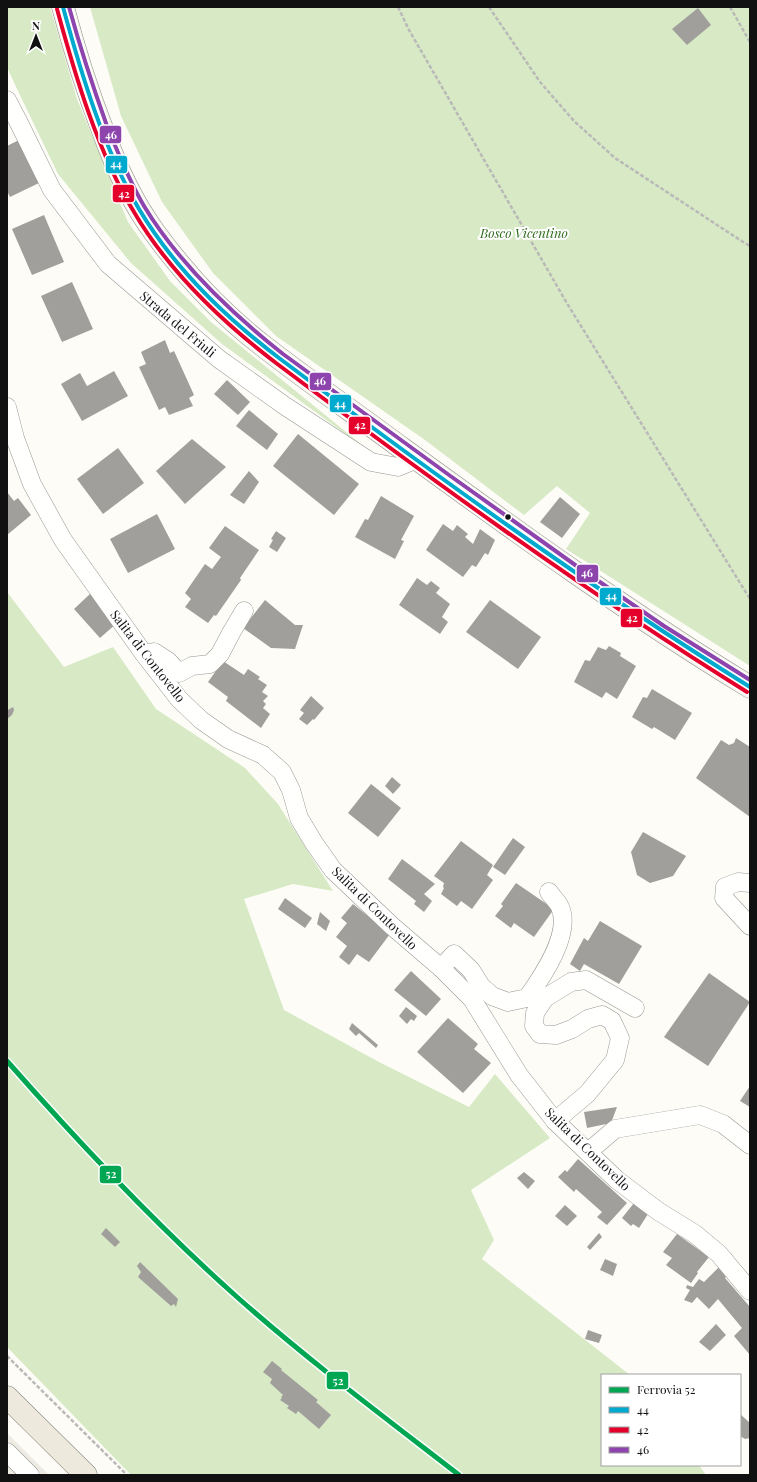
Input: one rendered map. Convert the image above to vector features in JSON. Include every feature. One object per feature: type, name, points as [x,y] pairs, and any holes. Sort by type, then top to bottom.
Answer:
[{"type":"main road","points":[[63,7],[90,99],[116,166],[133,200],[154,233],[216,305],[260,344],[485,509],[634,613],[750,687]]},
{"type":"main road","points":[[7,1397],[86,1475]]},
{"type":"street","name":"Strada del Friuli","points":[[7,100],[20,122],[52,190],[108,264],[219,360],[285,406],[371,462],[398,467],[416,459]]},
{"type":"street","name":"Salita di Contovello","points":[[7,408],[15,438],[32,484],[63,540],[144,654],[179,698],[201,720],[228,739],[263,755],[282,772],[290,790],[299,818],[333,870],[392,926],[441,968],[472,999],[519,1075],[555,1121],[617,1180],[658,1211],[695,1234],[719,1254],[750,1291]]},
{"type":"street","points":[[144,654],[154,652],[168,661],[179,673],[192,666],[210,664],[220,654],[244,611]]},
{"type":"street","points":[[750,883],[738,882],[725,887],[724,898],[750,926]]},
{"type":"street","points":[[441,968],[454,954],[471,970],[481,986],[492,996],[508,1002],[527,998],[545,972],[558,946],[563,925],[560,908],[549,892]]},
{"type":"street","points":[[555,1121],[586,1094],[615,1060],[620,1038],[612,1021],[602,1015],[588,1019],[572,1029],[556,1035],[540,1034],[534,1026],[534,1013],[545,998],[571,982],[586,980],[635,1008]]},
{"type":"street","points":[[588,1152],[615,1129],[700,1115],[723,1124],[750,1145]]},
{"type":"street","points":[[17,1456],[30,1475]]},
{"type":"path","points":[[398,7],[413,37],[568,305],[750,599]]},
{"type":"path","points":[[489,7],[540,82],[574,121],[615,158],[668,194],[750,246]]},
{"type":"path","points":[[730,7],[750,42]]},
{"type":"path","points":[[7,1356],[127,1475]]},
{"type":"green space","points":[[7,7],[50,7],[77,99],[128,222],[170,281],[211,322],[373,454],[222,344],[131,263],[58,174],[7,67]]},
{"type":"green space","name":"Bosco Vicentino","points":[[90,7],[750,7],[750,666],[566,549],[590,513],[557,486],[524,515],[425,440],[276,336],[213,273],[162,202],[121,116]]},
{"type":"green space","points":[[7,592],[64,667],[113,647],[156,709],[245,768],[278,804],[333,891],[293,884],[244,899],[284,1010],[379,1062],[469,1107],[495,1074],[550,1138],[471,1190],[494,1240],[482,1259],[629,1374],[601,1374],[601,1466],[700,1466],[706,1475],[131,1475],[7,1347]]},
{"type":"shaded area","points":[[7,1433],[49,1475],[7,1475]]},
{"type":"building","points":[[698,8],[711,25],[687,45],[672,29]]},
{"type":"building","points":[[21,139],[41,182],[10,197],[7,191],[7,146]]},
{"type":"building","points":[[44,215],[64,262],[32,275],[12,229]]},
{"type":"building","points":[[72,282],[93,329],[62,342],[41,296]]},
{"type":"building","points":[[165,340],[170,353],[174,351],[194,395],[189,398],[193,406],[169,415],[165,407],[159,410],[139,367],[146,364],[141,352]]},
{"type":"building","points":[[114,371],[128,396],[82,421],[61,384],[80,373],[87,386]]},
{"type":"building","points":[[227,380],[250,402],[238,415],[214,394]]},
{"type":"building","points":[[249,410],[278,434],[267,450],[236,426]]},
{"type":"building","points":[[298,434],[359,484],[334,515],[273,466]]},
{"type":"building","points":[[192,439],[226,467],[185,504],[156,471]]},
{"type":"building","points":[[118,448],[144,483],[103,514],[77,479]]},
{"type":"building","points":[[249,471],[259,482],[244,504],[230,495]]},
{"type":"building","points":[[7,492],[14,501],[18,498],[31,515],[7,535]]},
{"type":"building","points":[[381,496],[414,516],[401,540],[404,541],[395,559],[355,537],[365,519],[368,520]]},
{"type":"building","points":[[560,497],[580,514],[562,538],[540,522]]},
{"type":"building","points":[[157,514],[175,549],[128,573],[110,539]]},
{"type":"building","points":[[443,524],[453,531],[457,525],[468,534],[465,537],[473,544],[480,529],[495,540],[488,555],[485,553],[476,567],[472,565],[463,577],[426,550]]},
{"type":"building","points":[[225,526],[259,550],[240,578],[241,580],[216,616],[214,615],[208,623],[185,607],[191,599],[185,593],[205,564],[212,569],[221,557],[209,548]]},
{"type":"building","points":[[276,531],[286,538],[277,552],[269,547],[273,540],[271,539]]},
{"type":"building","points":[[417,578],[427,585],[431,581],[440,588],[436,593],[450,604],[442,617],[448,622],[440,634],[399,605]]},
{"type":"building","points":[[91,593],[117,623],[100,638],[74,609]]},
{"type":"building","points":[[265,600],[295,625],[303,625],[295,649],[271,648],[243,628]]},
{"type":"building","points":[[490,600],[541,637],[518,669],[466,632]]},
{"type":"building","points":[[609,646],[621,653],[620,656],[636,666],[617,699],[606,692],[602,698],[574,682],[585,660],[590,661],[598,647],[606,650]]},
{"type":"building","points":[[223,661],[244,675],[248,669],[260,677],[258,679],[267,685],[262,692],[268,696],[263,701],[266,704],[263,708],[270,714],[261,728],[226,701],[228,697],[208,682]]},
{"type":"building","points":[[652,689],[692,713],[675,740],[654,727],[652,729],[632,717],[643,697],[647,698]]},
{"type":"building","points":[[311,696],[324,708],[314,720],[313,719],[307,725],[299,719],[304,713],[300,710]]},
{"type":"building","points":[[13,707],[14,710],[12,715],[7,719],[7,708],[8,710]]},
{"type":"building","points":[[736,738],[750,747],[750,817],[696,778],[721,740],[729,745],[734,743]]},
{"type":"building","points":[[392,777],[401,785],[393,794],[385,786]]},
{"type":"building","points":[[371,784],[401,808],[378,837],[348,813]]},
{"type":"building","points":[[643,832],[686,856],[673,876],[650,883],[637,875],[631,852]]},
{"type":"building","points":[[513,838],[525,847],[505,875],[493,867]]},
{"type":"building","points":[[461,841],[493,865],[487,875],[493,880],[472,909],[461,901],[457,906],[441,894],[444,888],[444,883],[434,876]]},
{"type":"building","points":[[402,859],[435,884],[424,894],[432,901],[424,912],[414,904],[416,901],[388,879]]},
{"type":"building","points":[[516,883],[554,909],[534,937],[514,923],[511,928],[495,916],[503,906],[501,904]]},
{"type":"building","points":[[285,898],[312,918],[305,928],[278,909]]},
{"type":"building","points":[[353,904],[390,934],[369,962],[357,954],[349,965],[339,957],[347,946],[336,937],[347,923],[341,918]]},
{"type":"building","points":[[320,912],[330,921],[326,931],[317,924]]},
{"type":"building","points":[[600,921],[642,946],[619,984],[584,964],[580,971],[570,964],[584,938],[588,941]]},
{"type":"building","points":[[411,971],[441,999],[426,1016],[394,990]]},
{"type":"building","points":[[709,973],[750,1002],[708,1066],[664,1037]]},
{"type":"building","points":[[406,1007],[417,1016],[414,1021],[411,1019],[407,1024],[399,1016]]},
{"type":"building","points":[[448,1018],[478,1044],[474,1049],[491,1063],[463,1093],[417,1052]]},
{"type":"building","points":[[352,1023],[378,1045],[376,1048],[359,1033],[356,1036],[349,1029]]},
{"type":"building","points":[[750,1086],[750,1107],[740,1101]]},
{"type":"building","points":[[617,1107],[611,1123],[587,1128],[584,1112]]},
{"type":"building","points":[[578,1159],[627,1203],[607,1225],[597,1217],[602,1212],[576,1189],[574,1192],[558,1177],[565,1170],[567,1172]]},
{"type":"building","points":[[524,1172],[535,1181],[528,1189],[517,1178]]},
{"type":"building","points":[[634,1203],[648,1214],[639,1228],[633,1224],[631,1226],[622,1218]]},
{"type":"building","points":[[565,1205],[577,1216],[567,1226],[555,1216]]},
{"type":"building","points":[[106,1228],[120,1242],[115,1247],[101,1234]]},
{"type":"building","points":[[599,1233],[602,1237],[590,1250],[587,1247]]},
{"type":"building","points":[[677,1234],[709,1257],[697,1272],[698,1273],[691,1283],[666,1265],[672,1258],[663,1252]]},
{"type":"building","points":[[605,1259],[617,1264],[613,1276],[600,1270]]},
{"type":"building","points":[[140,1262],[178,1299],[176,1307],[174,1304],[171,1306],[138,1277],[141,1272],[137,1266]]},
{"type":"building","points":[[719,1267],[727,1275],[725,1278],[750,1307],[750,1355],[734,1336],[742,1328],[718,1299],[709,1309],[697,1297],[692,1303],[684,1300],[690,1290],[686,1288],[687,1285],[693,1287],[699,1279],[704,1282]]},
{"type":"building","points":[[716,1324],[726,1335],[710,1351],[699,1342]]},
{"type":"building","points":[[588,1330],[602,1335],[599,1343],[585,1339]]},
{"type":"building","points":[[272,1361],[318,1400],[316,1402],[331,1415],[319,1429],[298,1411],[296,1414],[287,1408],[289,1406],[280,1400],[283,1395],[270,1383],[272,1379],[263,1372]]},
{"type":"building","points":[[741,1415],[750,1423],[750,1438],[745,1439],[741,1437]]},
{"type":"rail line","name":"52","points":[[7,1061],[62,1123],[147,1212],[237,1297],[319,1366],[459,1475]]},
{"type":"transit line","name":"44","points":[[63,7],[86,84],[104,137],[126,186],[153,231],[168,251],[184,271],[220,308],[239,326],[279,358],[394,444],[511,528],[690,649],[750,687]]},
{"type":"transit line","name":"46","points":[[69,7],[107,126],[133,187],[144,206],[173,248],[189,267],[225,304],[283,354],[449,475],[664,626],[750,680]]},
{"type":"transit line","name":"42","points":[[57,9],[89,113],[109,165],[121,189],[134,212],[163,255],[216,313],[276,363],[449,491],[626,614],[747,692]]}]
